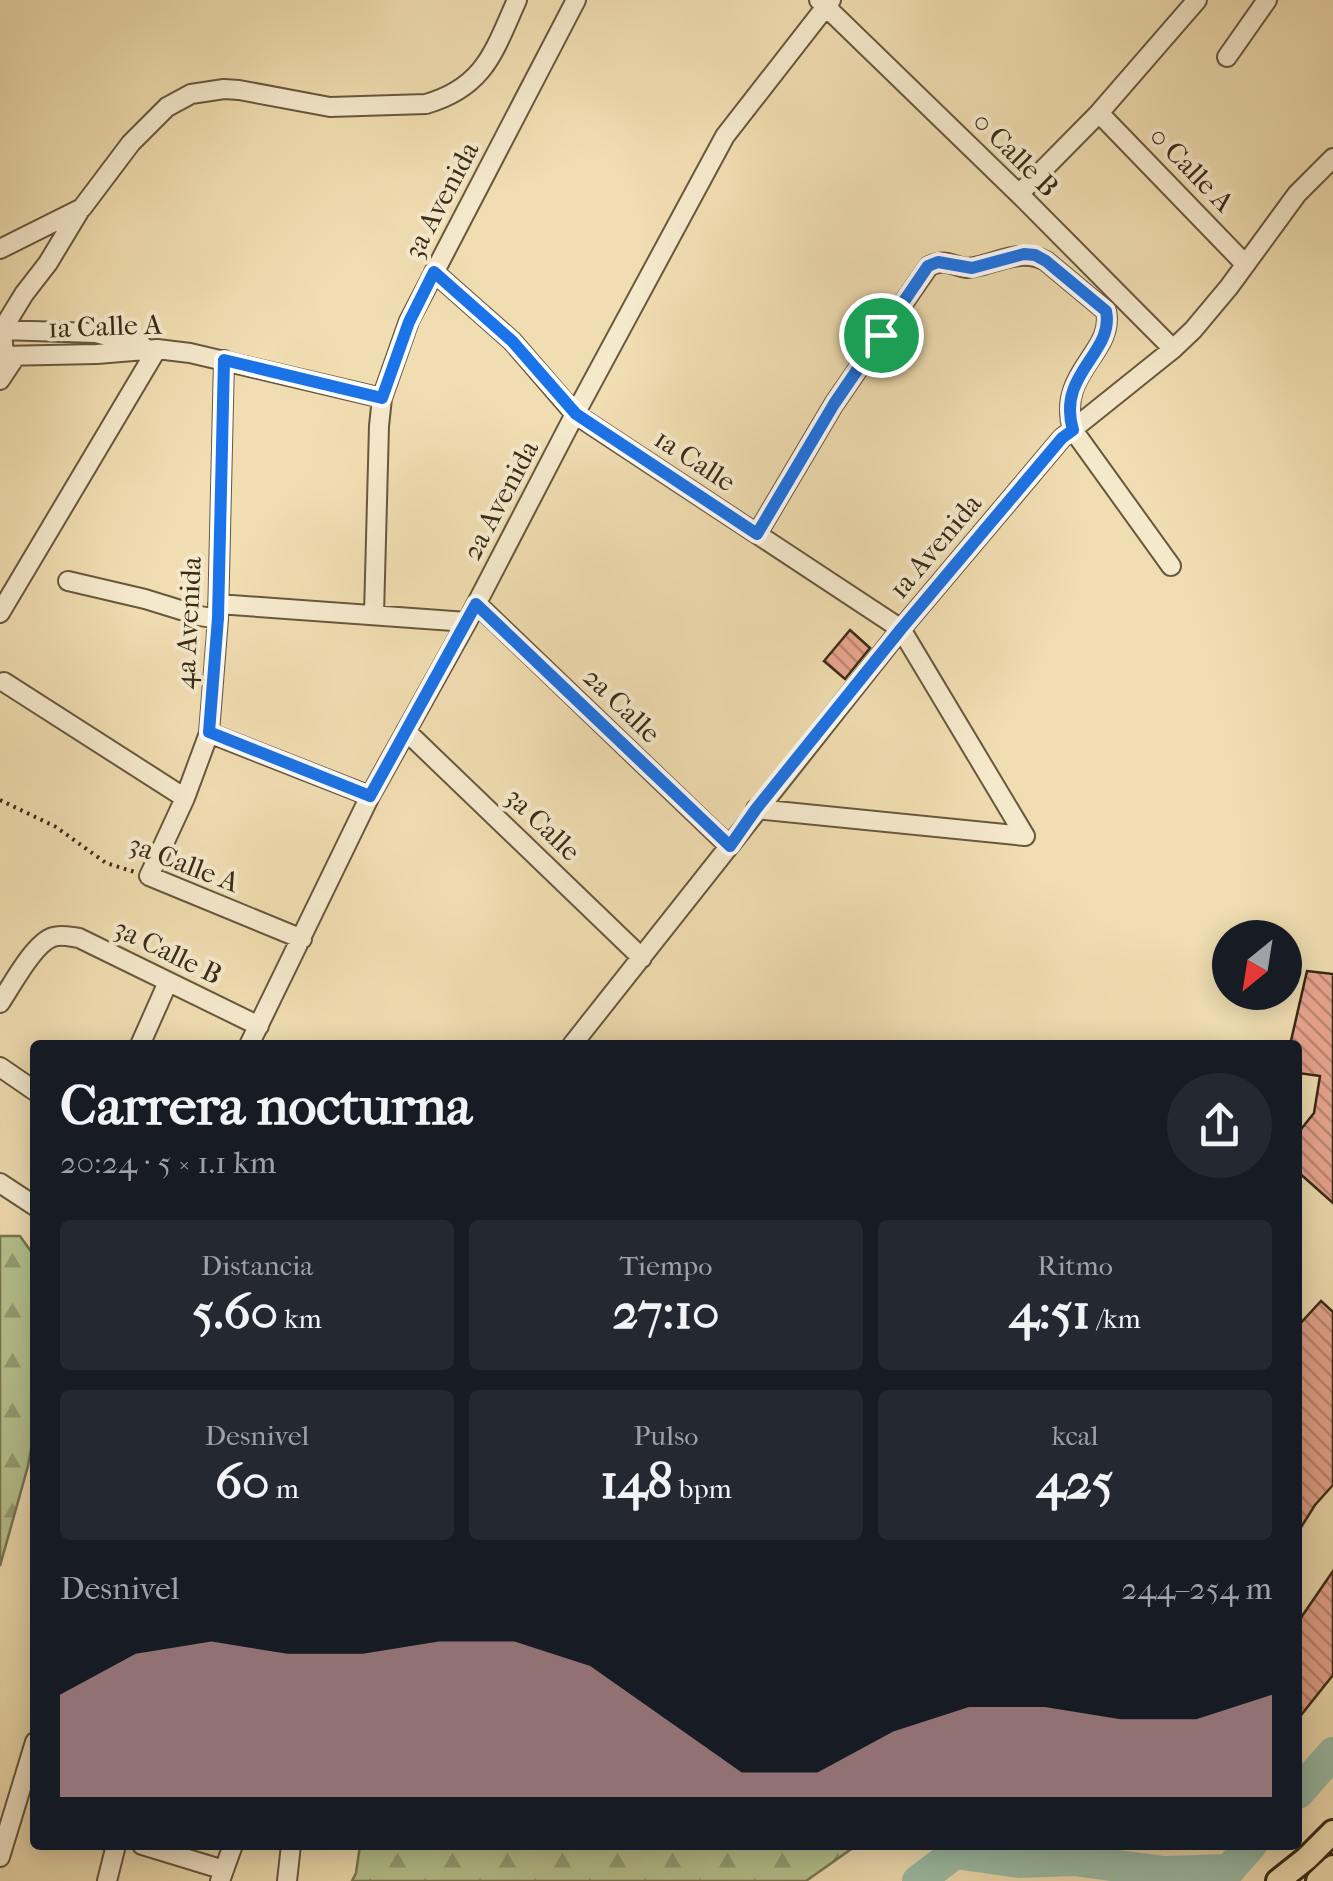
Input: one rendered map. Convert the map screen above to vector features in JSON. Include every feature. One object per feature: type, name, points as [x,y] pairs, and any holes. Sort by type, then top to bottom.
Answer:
[{"type":"main road","points":[[1278,1881],[1333,1832]]},
{"type":"main road","points":[[1318,1881],[1333,1867]]},
{"type":"street","points":[[0,380],[7,356],[1,330],[82,208],[131,143],[167,107],[191,94],[224,89],[315,106],[426,104],[450,96],[481,72],[518,0]]},
{"type":"street","name":"3a Avenida","points":[[374,615],[382,398],[409,322],[576,0]]},
{"type":"street","points":[[1019,194],[1099,112],[1197,0]]},
{"type":"street","points":[[1227,57],[1267,0]]},
{"type":"street","name":"0 Calle B","points":[[825,2],[1172,349]]},
{"type":"street","name":"2a Avenida","points":[[252,1040],[370,796],[467,622],[725,136],[825,2]]},
{"type":"street","name":"0 Calle A","points":[[1099,112],[1245,264]]},
{"type":"street","name":"1a Avenida","points":[[576,1040],[901,629],[1062,438],[1172,349],[1212,308],[1297,194],[1333,158]]},
{"type":"street","points":[[0,249],[82,208]]},
{"type":"street","points":[[757,534],[834,404],[928,266],[938,262],[972,268],[1024,254],[1046,261],[1106,311],[1108,324],[1104,335],[1076,380],[1067,411],[1073,430],[1171,566]]},
{"type":"street","name":"1a Calle","points":[[434,272],[512,341],[576,414],[901,629],[1024,836],[756,809]]},
{"type":"street","points":[[0,613],[156,349],[96,333],[1,330]]},
{"type":"street","name":"1a Calle A","points":[[7,356],[156,349],[224,360],[382,398]]},
{"type":"street","name":"4a Avenida","points":[[149,876],[185,798],[209,732],[218,611],[224,360]]},
{"type":"street","points":[[68,581],[200,616],[218,611],[467,622]]},
{"type":"street","name":"2a Calle","points":[[476,604],[730,846]]},
{"type":"street","points":[[4,682],[185,798]]},
{"type":"street","name":"3a Calle","points":[[406,730],[642,958]]},
{"type":"street","points":[[209,732],[370,796]]},
{"type":"street","name":"3a Calle A","points":[[149,876],[302,939]]},
{"type":"street","name":"3a Calle B","points":[[0,1003],[38,946],[50,937],[62,935],[78,938],[259,1026]]},
{"type":"street","points":[[142,1040],[168,982]]},
{"type":"street","points":[[0,1068],[30,1088]]},
{"type":"street","points":[[0,1183],[30,1203]]},
{"type":"street","points":[[0,1857],[30,1759]]},
{"type":"street","points":[[16,1807],[30,1811]]},
{"type":"street","points":[[107,1881],[115,1850]]},
{"type":"street","points":[[155,1850],[222,1876],[231,1850]]},
{"type":"street","points":[[287,1881],[291,1850]]},
{"type":"path","name":"3a Calle A","points":[[0,800],[56,828],[106,863],[149,876]]},
{"type":"green space","points":[[0,1236],[20,1236],[30,1250],[30,1455],[0,1566]]},
{"type":"green space","points":[[359,1850],[850,1850],[806,1881],[352,1881]]},
{"type":"building","points":[[850,630],[870,648],[845,679],[824,661]]},
{"type":"building","points":[[1307,971],[1333,974],[1333,1203],[1302,1176],[1302,1128],[1314,1113],[1320,1076],[1302,1074],[1302,1040],[1291,1040],[1298,1010],[1302,1010]]},
{"type":"building","points":[[1321,1301],[1333,1312],[1333,1485],[1302,1526],[1302,1322]]},
{"type":"building","points":[[1333,1571],[1333,1675],[1302,1714],[1302,1616]]},
{"type":"waterway","points":[[1302,1788],[1333,1753]]},
{"type":"waterway","points":[[918,1881],[955,1853],[1019,1862],[1074,1860],[1164,1872],[1229,1870],[1247,1850]]},
{"type":"route","points":[[1024,254],[1046,261],[1106,311],[1108,324],[1076,380],[1067,411],[1073,430],[1062,438],[901,629],[730,846],[476,604],[370,796],[209,732],[218,618],[224,360],[382,398],[409,322],[434,272],[512,341],[576,414],[757,534],[834,404],[881,335],[928,266],[938,262],[972,268],[1024,254]]}]
